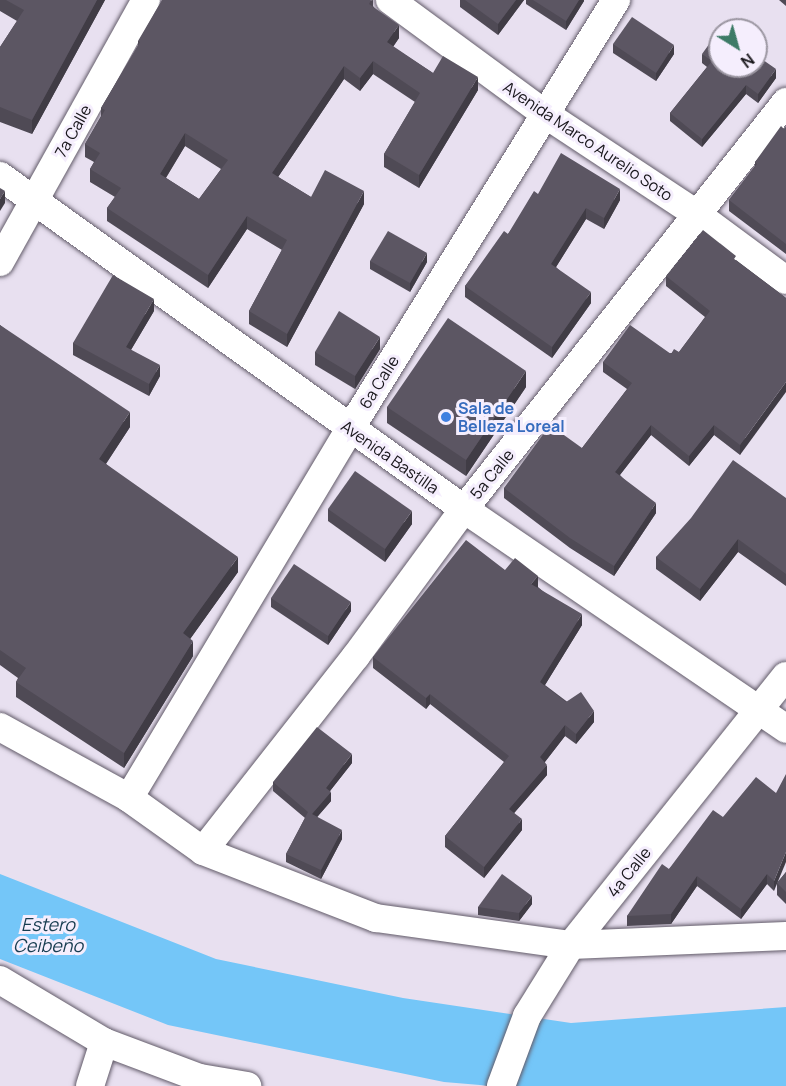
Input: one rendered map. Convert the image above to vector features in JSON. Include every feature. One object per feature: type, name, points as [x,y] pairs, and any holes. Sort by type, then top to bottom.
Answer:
[{"type":"street","name":"7a Calle","points":[[0,262],[146,0]]},
{"type":"street","name":"Avenida Marco Aurelio Soto","points":[[390,0],[545,114],[698,215],[786,280]]},
{"type":"street","name":"6a Calle","points":[[129,798],[350,429],[615,0]]},
{"type":"street","name":"5a Calle","points":[[203,851],[356,656],[464,509],[786,102]]},
{"type":"street","name":"Avenida Bastilla","points":[[0,176],[350,429],[786,729]]},
{"type":"street","name":"4a Calle","points":[[501,1086],[527,1016],[571,945],[786,676]]},
{"type":"street","points":[[0,727],[129,798],[203,851],[376,918],[571,945],[786,936]]},
{"type":"street","points":[[0,981],[104,1042],[200,1078],[247,1086]]},
{"type":"street","points":[[90,1086],[104,1042]]},
{"type":"water","name":"Estero Ceibeño","points":[[0,874],[216,959],[403,998],[571,1023],[786,1007],[786,1086],[492,1086],[444,1082],[168,1025],[0,959]]},
{"type":"building","points":[[6,0],[97,0],[32,120],[0,107],[0,47],[24,10]]},
{"type":"building","points":[[162,0],[371,0],[369,4],[399,25],[387,42],[433,73],[443,56],[478,77],[419,175],[384,154],[420,93],[373,61],[360,78],[344,66],[272,173],[311,197],[325,170],[364,191],[287,334],[249,311],[287,240],[247,216],[208,275],[107,208],[121,188],[90,169],[100,153],[85,144],[105,110],[101,108],[140,42],[138,41]],"holes":[[[185,133],[228,160],[199,199],[160,174]]]},
{"type":"building","points":[[465,0],[516,0],[498,24]]},
{"type":"building","points":[[533,0],[579,0],[566,21]]},
{"type":"building","points":[[632,17],[674,45],[656,73],[613,44]]},
{"type":"building","points":[[708,46],[708,58],[702,54]]},
{"type":"building","points":[[768,63],[776,69],[758,94],[746,85],[702,139],[670,113],[708,66],[708,78],[768,78]]},
{"type":"building","points":[[781,126],[784,129],[786,127],[786,244],[729,200],[757,164],[755,162]]},
{"type":"building","points":[[561,153],[620,189],[604,218],[586,208],[551,264],[591,292],[552,347],[465,286],[504,231],[508,234],[534,191],[538,194]]},
{"type":"building","points":[[0,188],[5,191],[0,199]]},
{"type":"building","points":[[703,230],[736,256],[734,259],[786,298],[786,382],[740,445],[714,425],[689,456],[651,425],[615,472],[656,503],[614,566],[570,538],[504,488],[550,425],[582,448],[632,383],[603,362],[630,325],[671,354],[674,349],[679,352],[710,311],[666,276]]},
{"type":"building","points":[[388,231],[427,253],[410,283],[370,261]]},
{"type":"building","points":[[113,275],[154,299],[126,347],[160,365],[149,384],[73,343]]},
{"type":"building","points":[[339,311],[380,337],[355,376],[315,352]]},
{"type":"building","points":[[448,318],[526,371],[466,460],[387,407]]},
{"type":"building","points":[[0,325],[130,412],[99,459],[238,557],[183,633],[193,641],[124,753],[16,682],[26,668],[0,650]]},
{"type":"building","points":[[733,460],[786,498],[786,574],[738,539],[700,589],[656,557],[691,518]]},
{"type":"building","points":[[355,471],[412,511],[385,549],[328,509]]},
{"type":"building","points":[[466,540],[505,570],[515,558],[538,576],[531,584],[582,614],[540,682],[566,702],[581,692],[594,711],[576,734],[565,725],[540,757],[547,765],[509,809],[522,819],[484,867],[445,836],[509,756],[430,694],[426,698],[373,657]]},
{"type":"building","points":[[294,564],[351,602],[328,636],[271,598]]},
{"type":"building","points":[[317,727],[352,754],[326,788],[331,792],[312,814],[342,830],[321,870],[286,854],[308,812],[273,782]]},
{"type":"building","points":[[786,774],[786,852],[774,881],[767,874],[741,909],[697,876],[671,914],[627,916],[662,864],[669,869],[713,810],[723,817],[756,777],[776,793]]},
{"type":"building","points":[[786,872],[786,892],[777,883]]},
{"type":"building","points":[[502,874],[532,896],[519,913],[478,907]]},
{"type":"place","name":"Sala de Belleza Loreal","points":[[446,417]]}]
